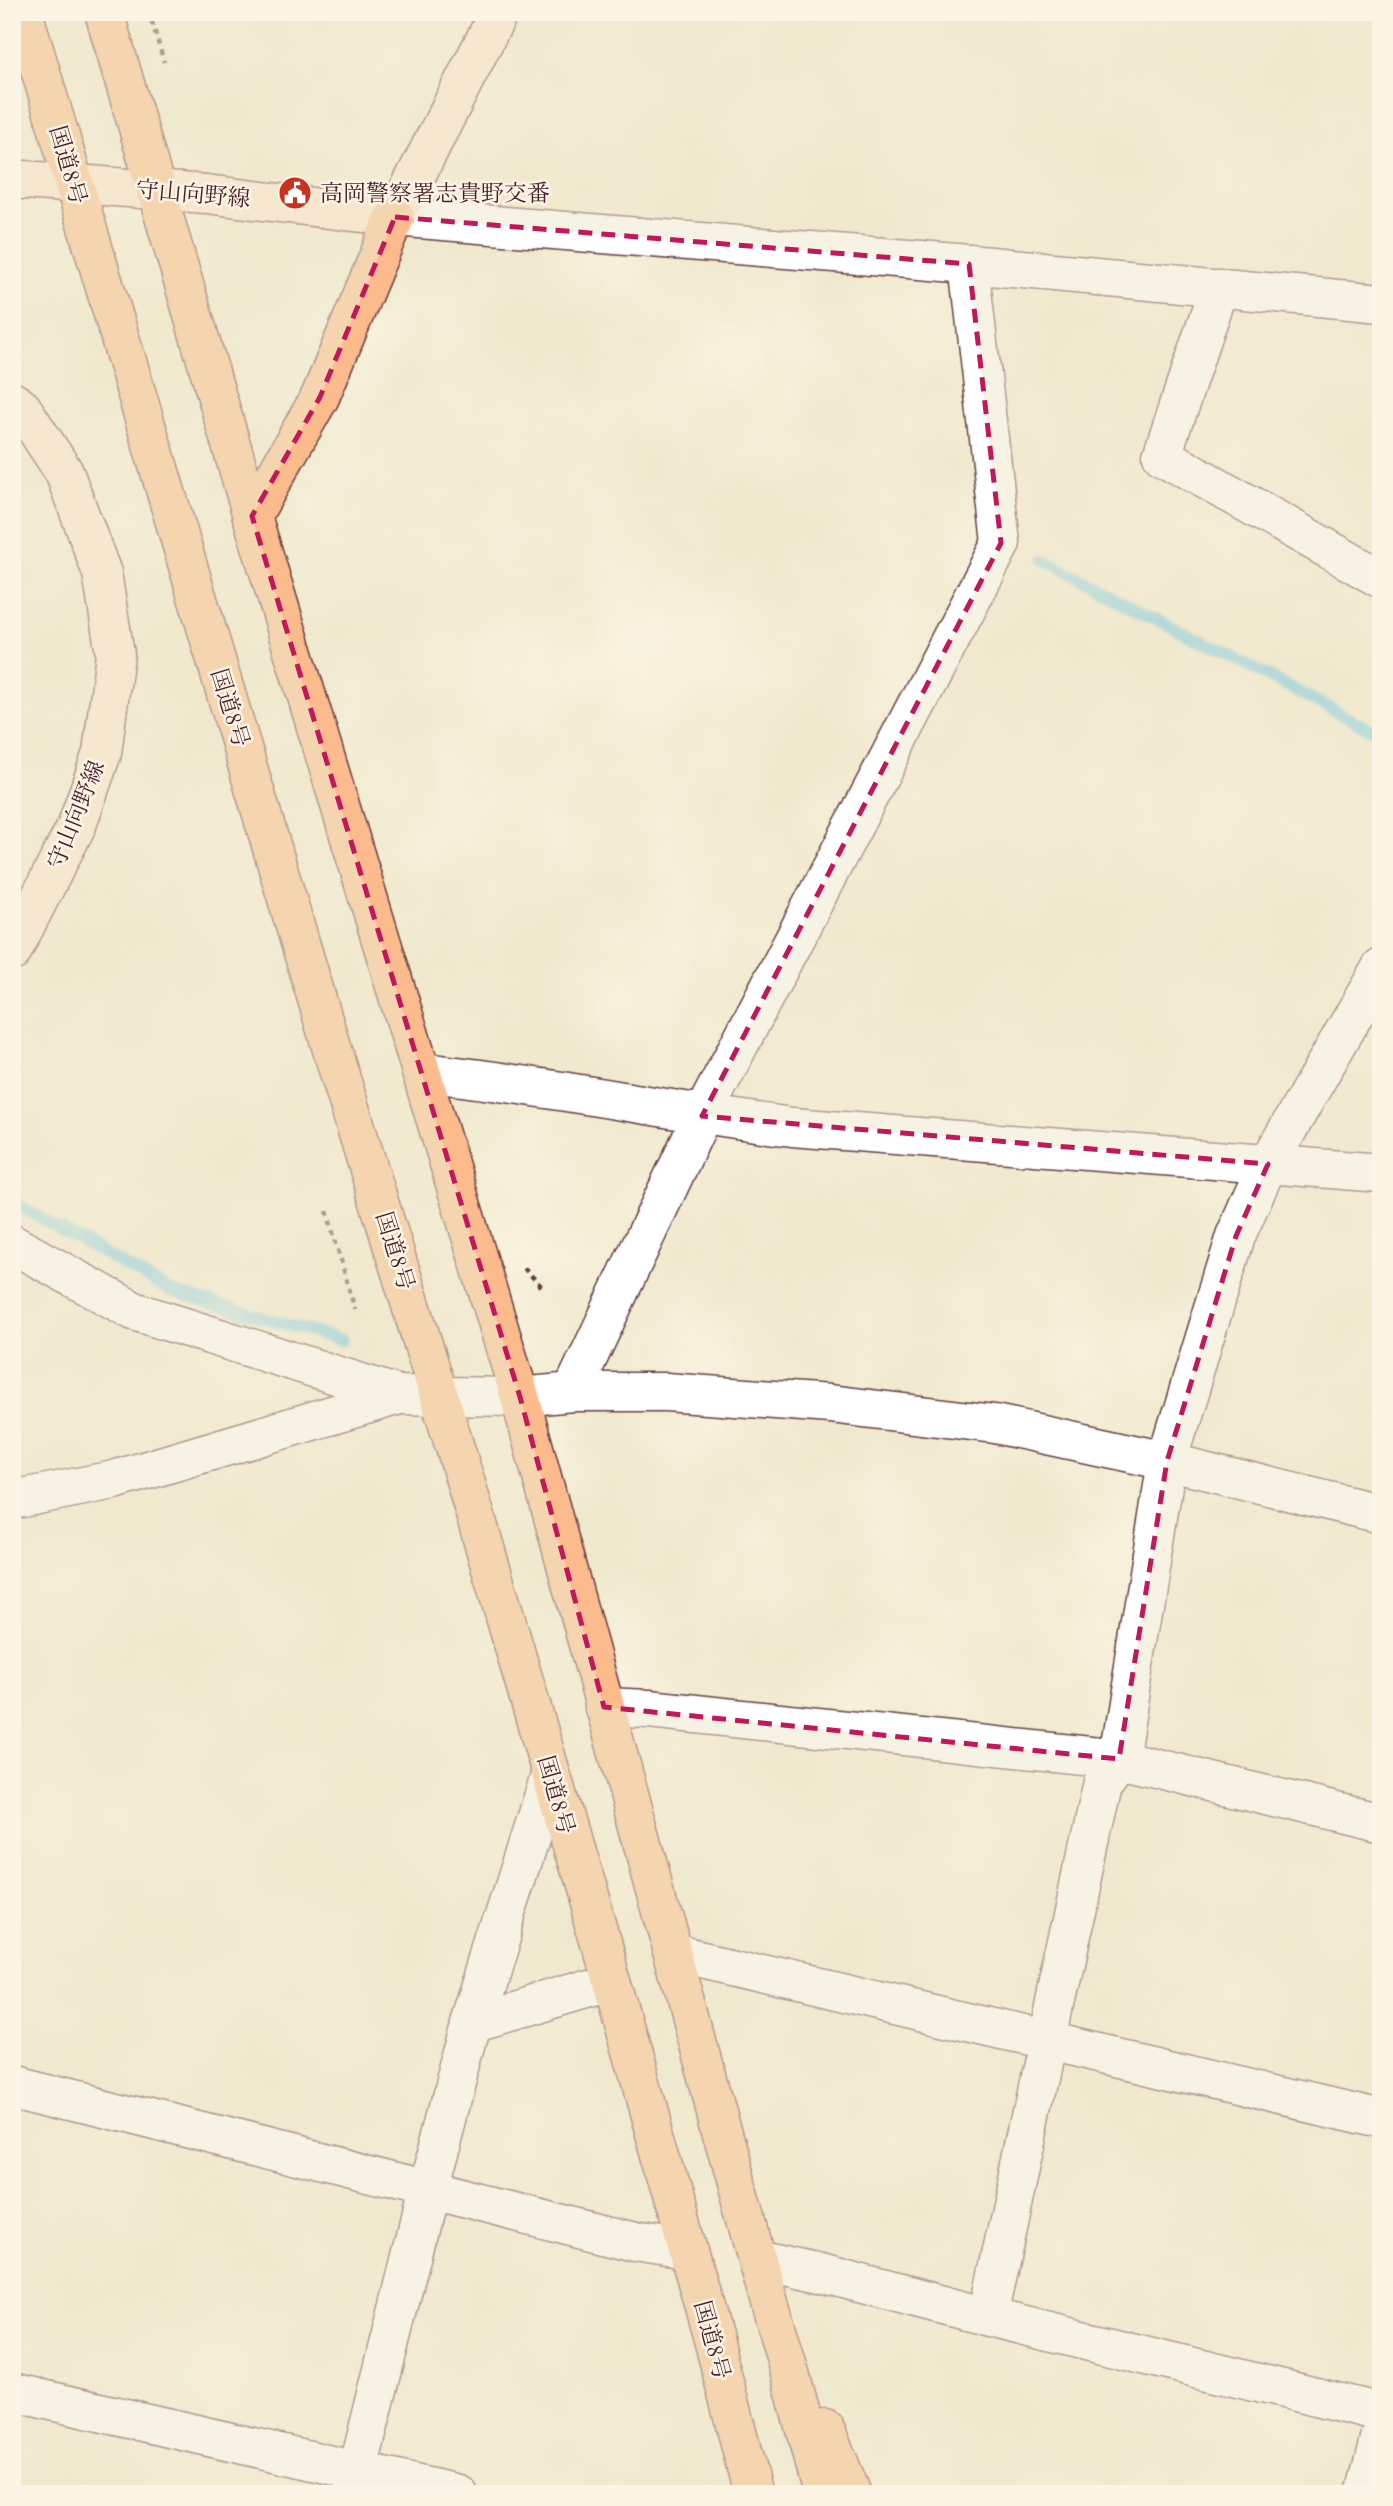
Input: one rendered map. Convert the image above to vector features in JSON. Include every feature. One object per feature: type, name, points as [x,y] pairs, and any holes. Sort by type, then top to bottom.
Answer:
[{"type":"highway","name":"国道8号","points":[[23,12],[333,1053],[440,1396],[612,1981],[713,2339],[753,2494]]},
{"type":"highway","points":[[104,12],[252,516],[520,1397],[822,2494]]},
{"type":"highway","points":[[252,516],[320,397],[396,217]]},
{"type":"highway","points":[[767,2296],[852,2494]]},
{"type":"highway","points":[[713,2339],[730,2494]]},
{"type":"main road","points":[[396,217],[499,12]]},
{"type":"main road","name":"守山向野線","points":[[12,179],[158,190],[396,217]]},
{"type":"main road","name":"守山向野線","points":[[12,401],[22,408],[64,472],[102,573],[115,654],[102,753],[77,825],[22,914],[12,952]]},
{"type":"street","points":[[396,217],[969,264],[1381,303]]},
{"type":"street","points":[[572,1392],[702,1116],[1001,543],[969,264]]},
{"type":"street","points":[[1219,288],[1162,455],[1381,579]]},
{"type":"street","points":[[988,2317],[1102,1782],[1119,1759],[1167,1461],[1236,1236],[1268,1164],[1381,968]]},
{"type":"street","points":[[421,1072],[477,1078],[702,1116],[792,1127],[1381,1173]]},
{"type":"street","points":[[12,1244],[134,1311],[399,1395],[520,1397],[572,1392],[666,1392],[843,1405],[995,1424],[1167,1461],[1381,1514]]},
{"type":"street","points":[[13,1503],[114,1480],[399,1395]]},
{"type":"street","points":[[604,1707],[677,1712],[1119,1759],[1381,1823]]},
{"type":"street","points":[[355,2482],[472,2023],[550,1776]]},
{"type":"street","points":[[673,1954],[1381,2119]]},
{"type":"street","points":[[472,2023],[612,1981]]},
{"type":"street","points":[[12,2085],[635,2242],[687,2250]]},
{"type":"street","points":[[757,2259],[1381,2413]]},
{"type":"street","points":[[12,2392],[355,2482],[458,2494]]},
{"type":"street","points":[[1366,2494],[1381,2436]]},
{"type":"path","points":[[149,12],[164,62]]},
{"type":"path","points":[[327,1211],[355,1310]]},
{"type":"path","points":[[522,1266],[542,1287]]},
{"type":"highlighted area","points":[[395,217],[969,264],[1001,543],[702,1116],[1268,1164],[1236,1236],[1167,1461],[1119,1759],[604,1707],[520,1397],[252,516],[320,397]]},
{"type":"waterway","points":[[1045,560],[1381,735]]},
{"type":"waterway","points":[[12,1202],[172,1292],[342,1340]]},
{"type":"place","name":"高岡警察署志貴野交番","points":[[295,193]]}]
